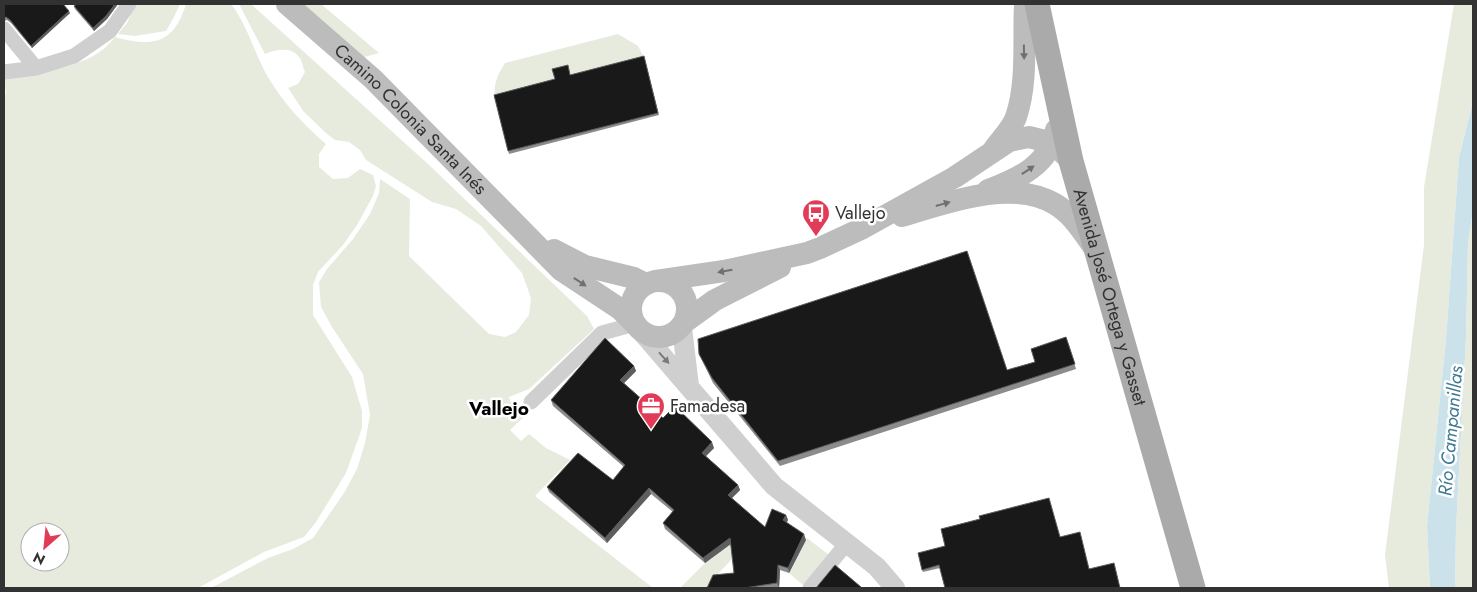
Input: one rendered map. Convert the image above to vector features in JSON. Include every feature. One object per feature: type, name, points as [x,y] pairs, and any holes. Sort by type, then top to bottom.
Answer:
[{"type":"main road","name":"Camino Colonia Santa Inés","points":[[287,4],[373,79],[561,270],[620,309],[637,327]]},
{"type":"main road","points":[[993,150],[1016,117],[1024,74],[1025,4]]},
{"type":"main road","name":"Avenida José Ortega y Gasset","points":[[1037,4],[1059,113],[1071,161],[1192,588]]},
{"type":"main road","name":"Camino Colonia Santa Inés","points":[[863,228],[968,198],[1008,182],[1044,157],[1053,143],[1059,113]]},
{"type":"main road","name":"Camino Colonia Santa Inés","points":[[684,324],[715,300],[807,253],[863,228],[955,177],[1009,141],[1029,137],[1053,143]]},
{"type":"main road","points":[[1053,143],[1071,161]]},
{"type":"main road","name":"Camino Colonia Santa Inés","points":[[968,198],[1007,193],[1036,195],[1056,204],[1072,218],[1096,250]]},
{"type":"main road","name":"Camino Colonia Santa Inés","points":[[530,238],[585,266],[651,282],[724,271],[807,253]]},
{"type":"main road","points":[[651,282],[671,283],[679,288],[687,303],[688,312],[684,324],[669,336],[661,338],[646,335],[637,327],[631,309],[632,302],[640,288],[651,282]]},
{"type":"street","points":[[4,72],[36,68],[74,56],[110,31],[129,4]]},
{"type":"street","points":[[4,29],[36,68]]},
{"type":"street","points":[[684,324],[689,386]]},
{"type":"street","points":[[532,402],[602,333],[637,327]]},
{"type":"street","name":"Camino Colonia Santa Inés","points":[[637,327],[774,486],[876,566],[895,588]]},
{"type":"street","points":[[810,588],[848,543]]},
{"type":"shaded area","points":[[135,4],[180,4],[166,31],[135,36],[118,34],[127,23]]},
{"type":"shaded area","points":[[186,4],[231,4],[242,21],[263,68],[280,96],[294,113],[326,144],[319,154],[319,167],[333,179],[348,178],[360,169],[373,175],[376,186],[373,196],[343,245],[318,272],[313,285],[313,315],[352,377],[362,411],[362,428],[346,473],[316,522],[304,537],[264,552],[198,588],[4,588],[4,95],[6,94],[4,76],[64,67],[93,56],[105,48],[115,37],[151,42],[169,34],[175,27]]},
{"type":"shaded area","points":[[239,4],[251,4],[428,164],[587,316],[594,329],[529,389],[509,397],[512,407],[528,413],[510,430],[521,441],[529,434],[546,448],[570,460],[535,496],[653,588],[211,588],[268,558],[293,549],[313,538],[344,493],[357,469],[365,443],[370,415],[363,374],[321,307],[319,282],[370,214],[379,193],[380,179],[410,199],[409,256],[489,334],[505,337],[516,332],[529,315],[531,298],[522,273],[481,226],[456,209],[432,202],[366,160],[360,150],[349,142],[335,140],[304,112],[288,88],[298,84],[305,72],[300,58],[287,50],[278,50],[265,54]]},
{"type":"shaded area","points":[[298,4],[321,4],[379,53],[361,58]]},
{"type":"shaded area","points":[[1454,4],[1473,4],[1473,101],[1459,157],[1446,339],[1427,526],[1430,588],[1389,588],[1385,555],[1424,245],[1424,187]]},
{"type":"shaded area","points":[[618,34],[638,46],[645,59],[571,78],[568,68],[556,82],[495,98],[497,79],[505,63]]},
{"type":"shaded area","points":[[1473,210],[1473,588],[1455,588],[1456,529],[1466,338],[1468,243]]},
{"type":"shaded area","points":[[762,525],[716,576],[712,588],[680,588],[705,563]]},
{"type":"shaded area","points":[[807,538],[829,555],[804,586],[789,573]]},
{"type":"water","name":"Río Campanillas","points":[[1473,101],[1473,210],[1468,243],[1466,338],[1456,529],[1455,588],[1430,588],[1427,526],[1446,339],[1459,157]]},
{"type":"building","points":[[4,4],[63,4],[69,11],[31,46],[10,20],[6,17],[4,18]]},
{"type":"building","points":[[77,4],[115,4],[93,28],[74,6]]},
{"type":"building","points":[[644,56],[658,113],[508,151],[494,95],[555,79],[552,69],[568,65],[570,75]]},
{"type":"building","points":[[967,251],[1007,370],[1035,362],[1031,349],[1066,337],[1075,364],[778,461],[712,378],[699,354],[698,339]]},
{"type":"building","points":[[605,338],[634,366],[620,380],[663,418],[675,406],[712,442],[702,453],[738,485],[728,495],[765,527],[772,509],[786,515],[783,520],[804,534],[788,568],[778,565],[777,583],[744,588],[707,588],[713,575],[734,573],[730,538],[703,558],[663,523],[674,510],[649,488],[605,538],[547,487],[578,453],[613,480],[625,465],[551,400]]},
{"type":"building","points":[[1049,498],[1060,537],[1080,532],[1089,569],[1114,563],[1120,588],[945,588],[939,565],[922,570],[918,553],[945,546],[941,529],[980,519],[979,516]]},
{"type":"building","points":[[835,565],[861,587],[861,588],[816,588]]},
{"type":"place","name":"Vallejo","points":[[816,237]]},
{"type":"place","name":"Famadesa","points":[[651,430]]},
{"type":"district","name":"Vallejo","points":[[499,408]]}]
